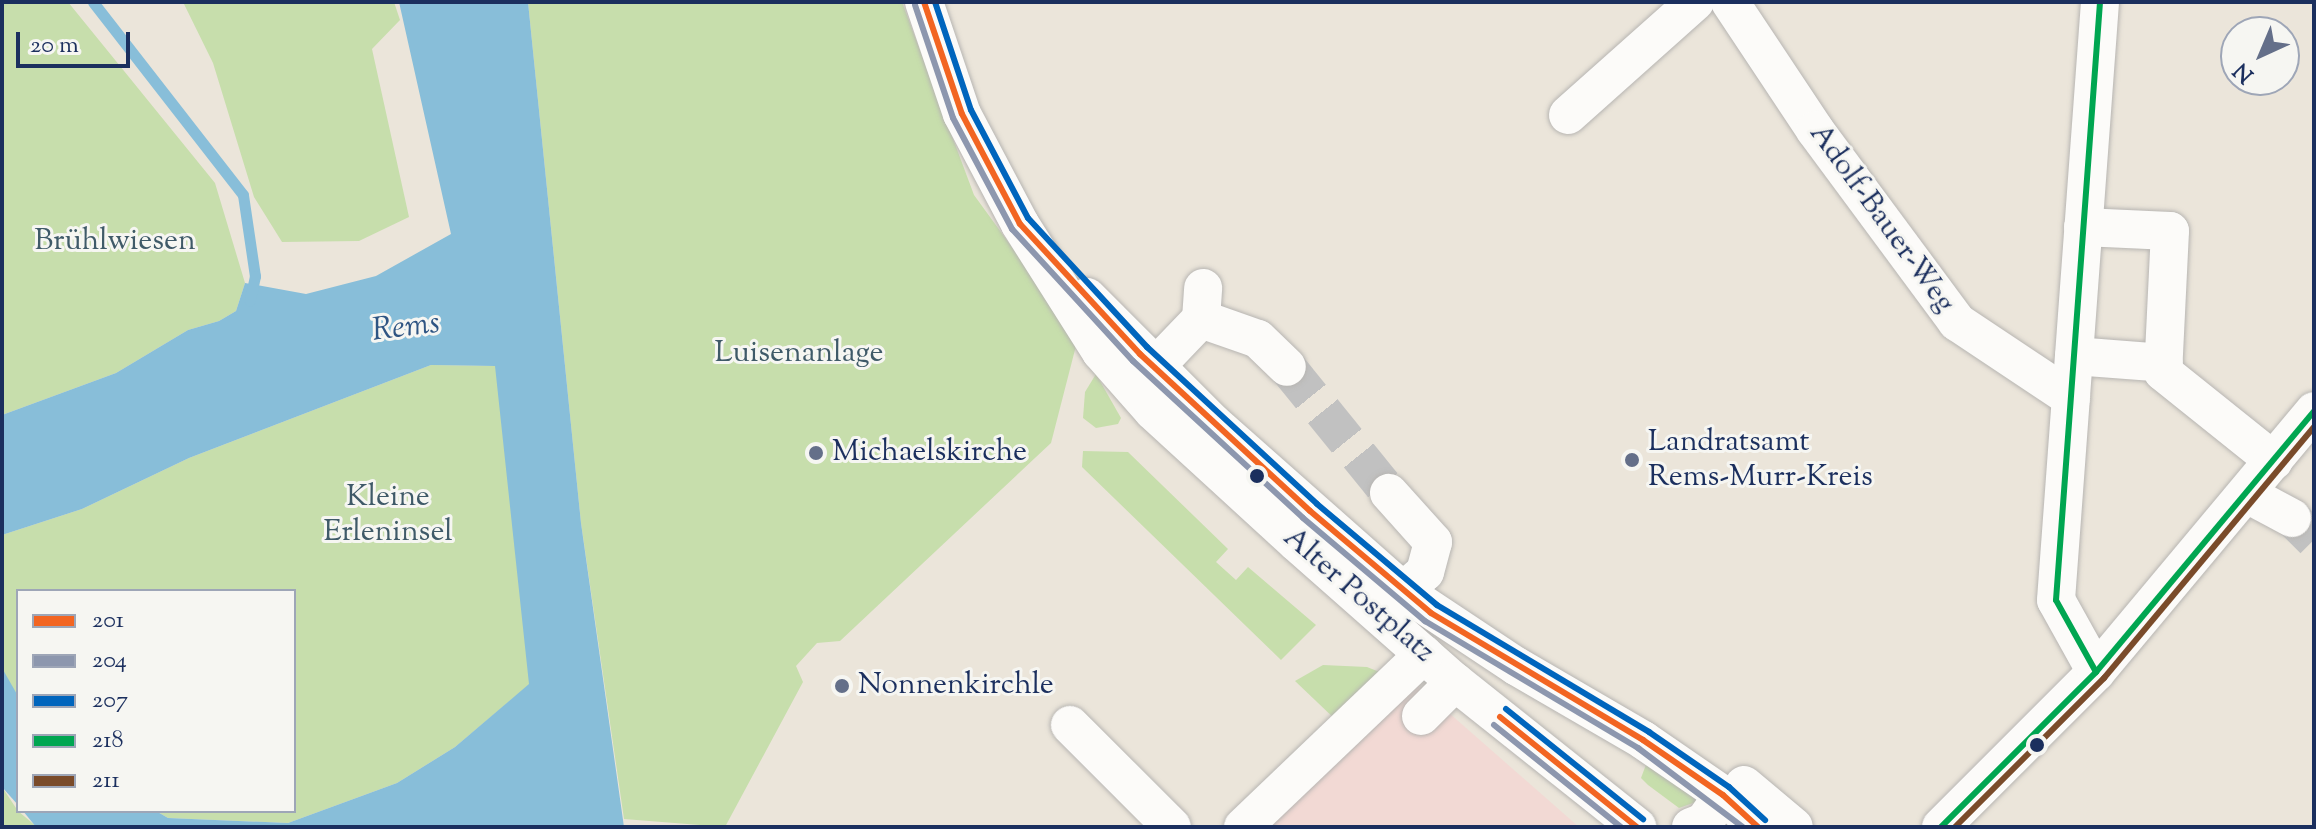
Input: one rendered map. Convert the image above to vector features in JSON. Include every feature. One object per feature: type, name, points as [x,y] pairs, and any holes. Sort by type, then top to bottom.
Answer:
[{"type":"street","name":"Alter Postplatz","points":[[924,2],[962,114],[1020,224],[1101,352],[1153,411],[1359,597],[1441,669],[1637,827]]},
{"type":"street","points":[[1568,115],[1695,2]]},
{"type":"street","name":"Adolf-Bauer-Weg","points":[[1730,2],[1815,130],[1957,322],[2071,398]]},
{"type":"street","points":[[2096,672],[2056,600],[2100,2]]},
{"type":"street","name":"Alter Postplatz","points":[[1020,224],[1126,339],[1161,359],[1410,585],[1723,795],[1758,827]]},
{"type":"street","points":[[2083,227],[2170,231],[2163,372],[2274,461]]},
{"type":"street","points":[[1153,411],[1161,359],[1202,304],[1258,339],[1287,367]]},
{"type":"street","points":[[2074,356],[2164,363]]},
{"type":"street","points":[[1941,827],[2096,672],[2314,411]]},
{"type":"street","points":[[1359,597],[1410,585],[1425,572],[1433,542],[1389,493]]},
{"type":"street","points":[[2247,494],[2292,518]]},
{"type":"street","points":[[1410,585],[1641,711],[1718,763],[1794,827]]},
{"type":"street","points":[[1243,827],[1337,739],[1441,669],[1458,664],[1471,666],[1586,725],[1612,723]]},
{"type":"street","points":[[1415,711],[1441,669]]},
{"type":"street","points":[[1070,725],[1172,827]]},
{"type":"street","points":[[1691,827],[1704,822],[1723,795]]},
{"type":"shaded area","points":[[1400,670],[1579,827],[1228,827]]},
{"type":"green space","name":"Brühlwiesen","points":[[2,2],[68,2],[215,183],[245,283],[236,311],[219,321],[188,330],[116,373],[2,415]]},
{"type":"green space","points":[[183,2],[394,2],[400,20],[372,49],[409,217],[359,241],[282,242],[254,197],[213,63]]},
{"type":"green space","name":"Luisenanlage","points":[[528,2],[902,2],[974,195],[1078,338],[1051,443],[840,641],[817,643],[796,666],[803,682],[725,827],[624,819],[581,523]]},
{"type":"green space","name":"Kleine Erleninsel","points":[[431,365],[496,366],[530,684],[455,747],[397,783],[288,823],[168,818],[159,813],[296,813],[296,589],[16,589],[16,694],[2,668],[2,535],[82,509],[189,458]]},
{"type":"green space","points":[[1096,374],[1121,418],[1118,424],[1096,428],[1083,418],[1085,392]]},
{"type":"green space","points":[[1083,451],[1128,452],[1228,549],[1216,562],[1236,580],[1248,567],[1316,625],[1281,660],[1082,467]]},
{"type":"green space","points":[[1323,665],[1367,667],[1387,675],[1338,722],[1295,681]]},
{"type":"green space","points":[[1647,762],[1697,795],[1696,802],[1679,808],[1648,785],[1641,778]]},
{"type":"green space","points":[[2,787],[16,813],[20,813],[37,827],[2,827]]},
{"type":"water","name":"Rems","points":[[399,2],[528,2],[581,523],[624,827],[36,827],[25,813],[159,813],[168,818],[288,823],[397,783],[455,747],[529,684],[495,366],[431,365],[189,458],[82,509],[2,535],[2,415],[116,373],[188,330],[219,321],[236,311],[245,283],[306,294],[376,276],[451,234]]},
{"type":"water","points":[[2,668],[16,692],[16,803],[2,787]]},
{"type":"waterway","points":[[93,2],[243,195],[255,276],[250,300]]},
{"type":"tunnel","points":[[1287,367],[1389,493]]},
{"type":"tunnel","points":[[2292,518],[2314,540]]},
{"type":"transit line","name":"201","points":[[924,2],[962,114],[1020,224],[1140,354],[1310,511],[1431,613],[1643,740],[1723,795],[1758,827]]},
{"type":"transit line","name":"207","points":[[935,2],[971,110],[1028,218],[1147,347],[1317,504],[1437,605],[1649,732],[1729,787],[1765,820]]},
{"type":"transit line","name":"218","points":[[2096,672],[2056,600],[2100,2]]},
{"type":"transit line","name":"204","points":[[915,5],[953,118],[1012,229],[1133,361],[1303,518],[1425,621],[1638,748],[1743,827]]},
{"type":"transit line","name":"218","points":[[1941,827],[2096,672],[2314,411]]},
{"type":"transit line","name":"211","points":[[1955,827],[2104,678],[2314,427]]},
{"type":"transit line","name":"207","points":[[1506,709],[1643,819]]},
{"type":"transit line","name":"201","points":[[1500,717],[1637,827]]},
{"type":"transit line","name":"204","points":[[1494,725],[1621,827]]},
{"type":"place","name":"Michaelskirche","points":[[816,453]]},
{"type":"place","name":"Landratsamt Rems-Murr-Kreis","points":[[1632,460]]},
{"type":"place","name":"Nonnenkirchle","points":[[842,686]]}]
